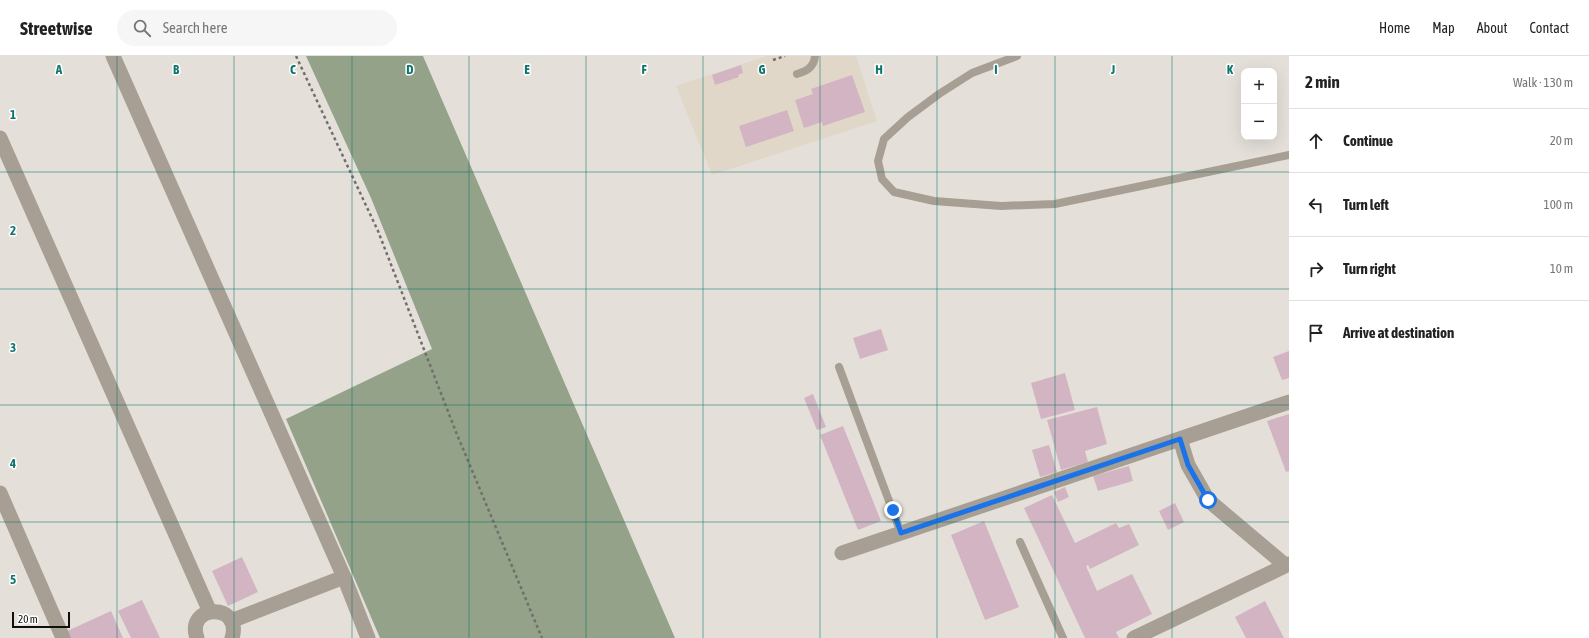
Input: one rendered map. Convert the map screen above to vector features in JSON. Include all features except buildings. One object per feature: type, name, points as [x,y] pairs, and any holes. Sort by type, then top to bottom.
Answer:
[{"type":"street","points":[[113,56],[344,577],[368,638]]},
{"type":"street","points":[[0,138],[210,612]]},
{"type":"street","points":[[842,553],[1289,402]]},
{"type":"street","points":[[1134,638],[1287,564],[1208,500],[1188,465],[1180,439]]},
{"type":"street","points":[[0,494],[63,638]]},
{"type":"street","points":[[231,622],[344,577]]},
{"type":"street","points":[[197,638],[195,627],[197,622],[204,614],[216,611],[222,613],[231,622],[233,627],[232,638]]},
{"type":"lane","points":[[797,74],[806,71],[812,65],[815,56]]},
{"type":"lane","points":[[1018,56],[972,73],[939,94],[908,117],[884,139],[878,161],[882,179],[894,192],[934,201],[1001,206],[1055,204],[1289,155]]},
{"type":"lane","points":[[839,367],[901,533]]},
{"type":"lane","points":[[1020,542],[1063,638]]},
{"type":"path","points":[[296,56],[378,231],[456,432],[542,638]]},
{"type":"path","points":[[774,60],[785,56]]},
{"type":"shaded area","points":[[766,56],[856,56],[877,121],[712,175],[676,86]]},
{"type":"green space","points":[[306,56],[423,56],[675,638],[380,638],[286,419],[432,349],[371,198]]},
{"type":"route","points":[[893,510],[901,533],[1180,439],[1188,465],[1208,500]]}]
